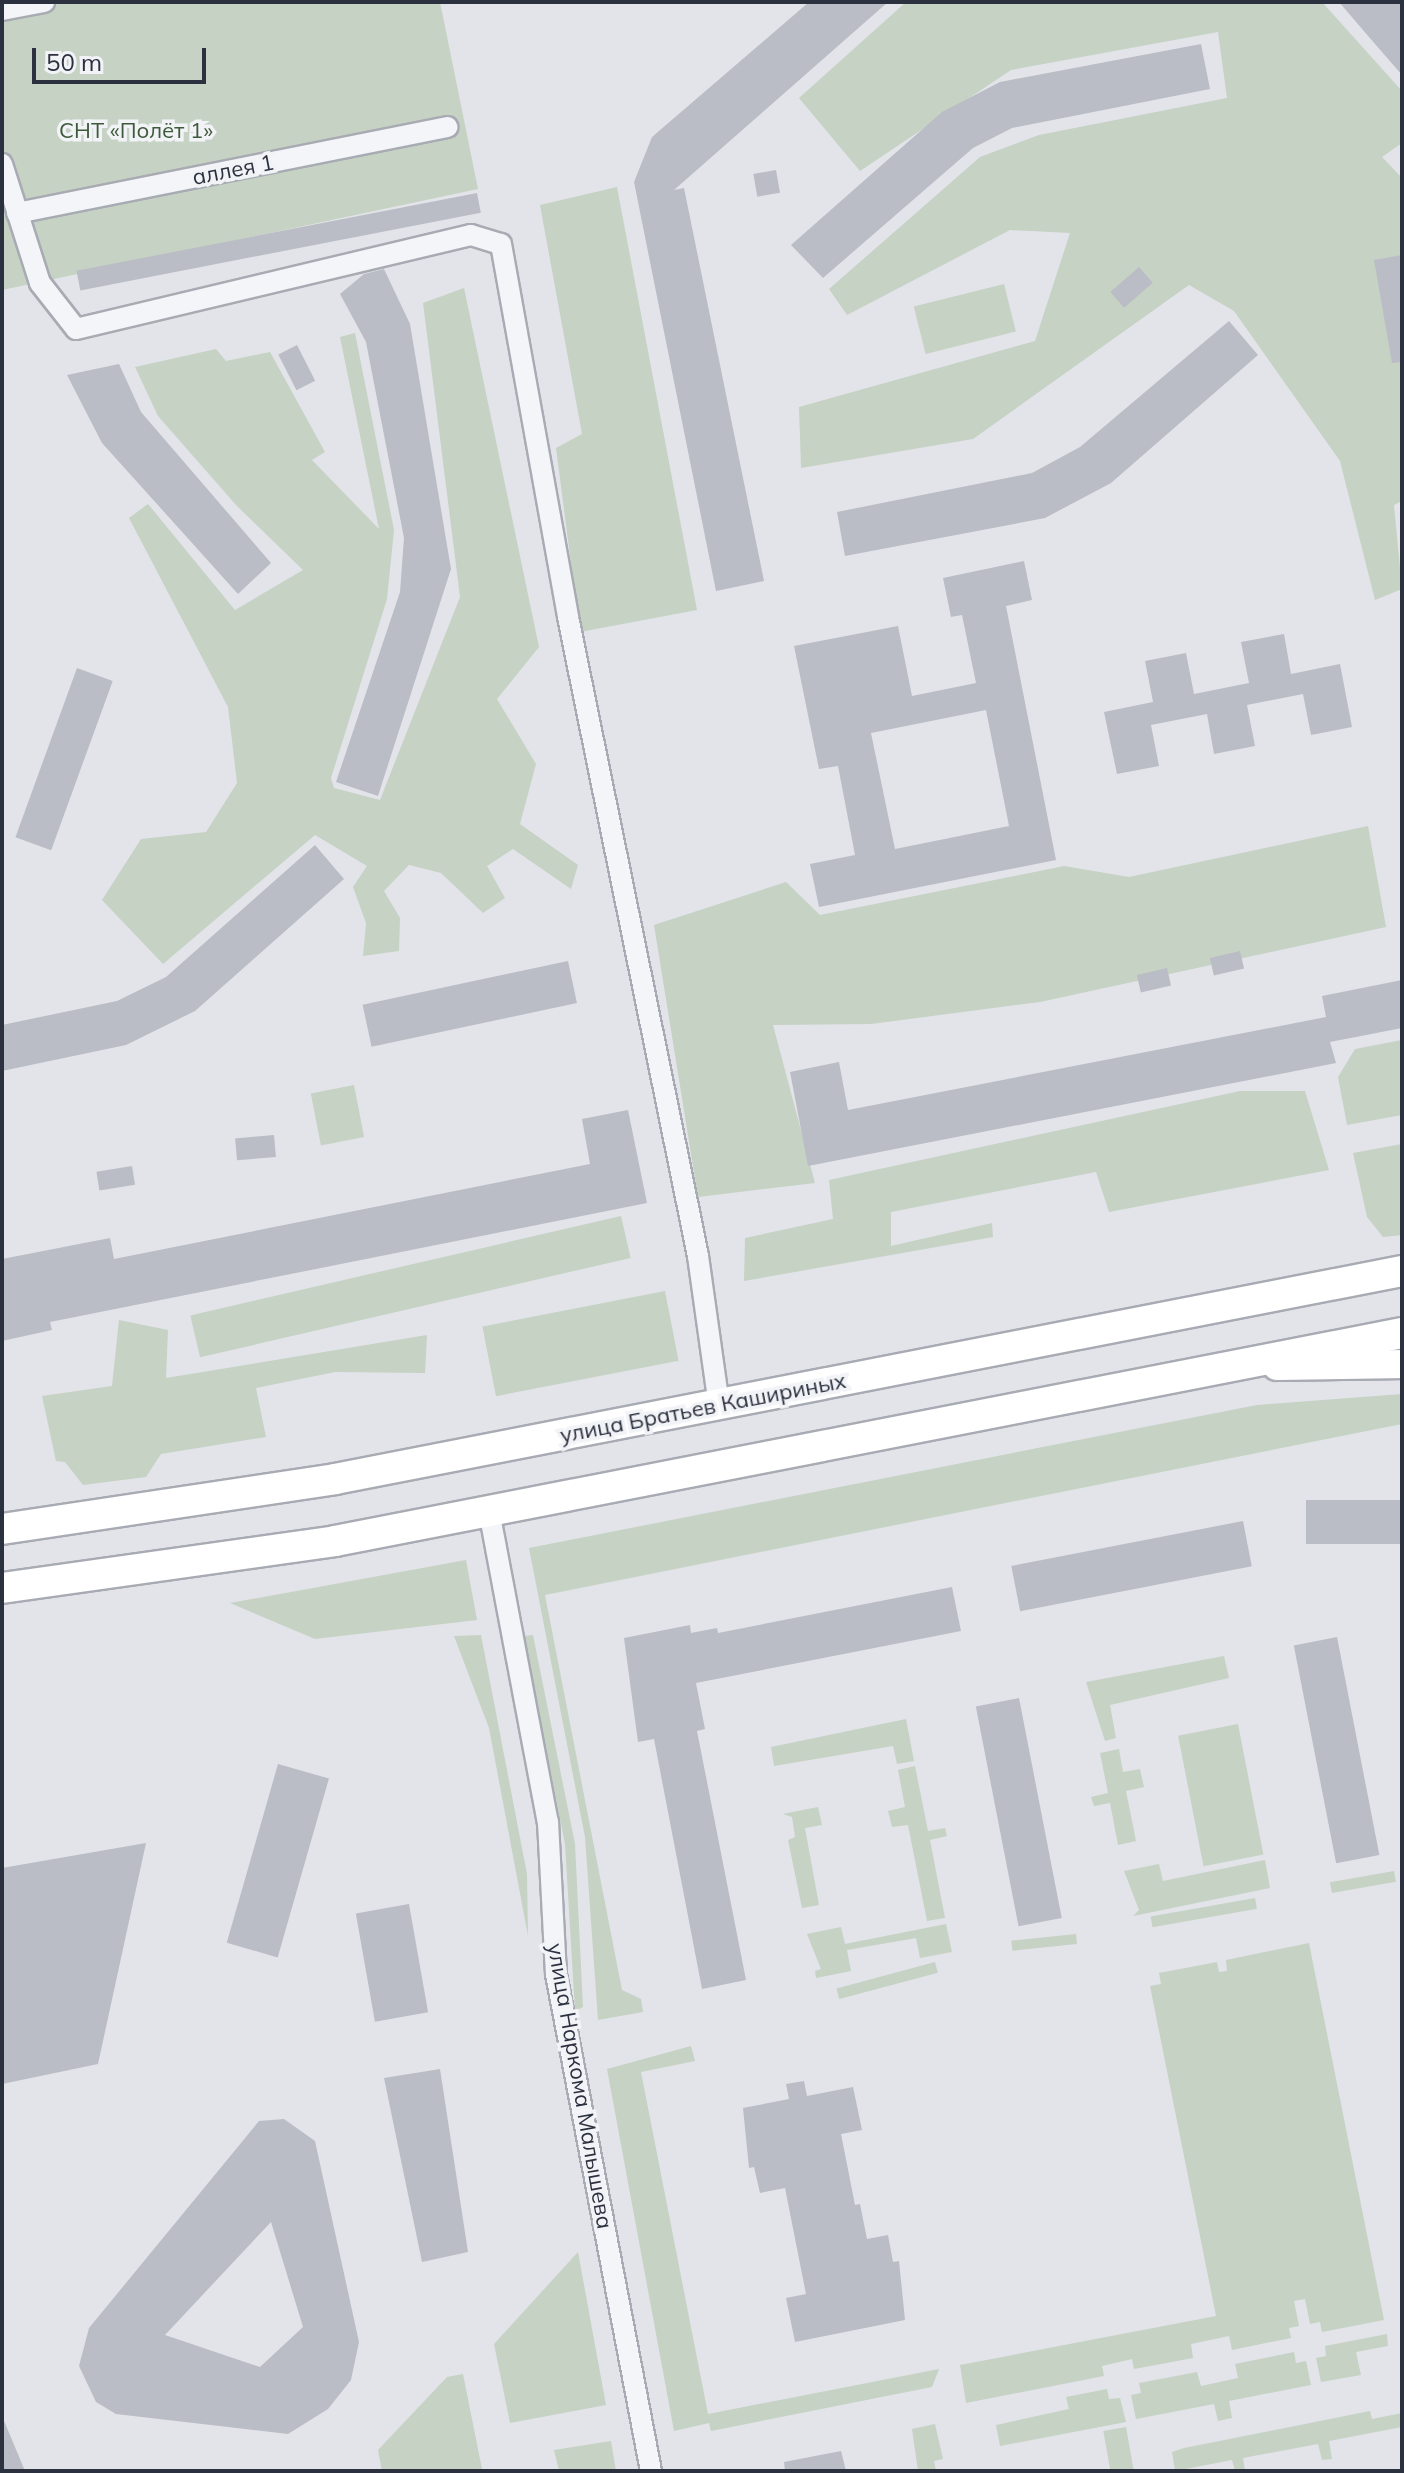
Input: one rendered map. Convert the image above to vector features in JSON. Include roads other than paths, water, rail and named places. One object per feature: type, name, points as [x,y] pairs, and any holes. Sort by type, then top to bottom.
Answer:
[{"type":"main road","name":"улица Братьев Кашириных","points":[[2,1529],[335,1479],[1402,1271]]},
{"type":"main road","points":[[2,1588],[234,1557],[489,1511],[1402,1333]]},
{"type":"main road","points":[[1225,1367],[1402,1364]]},
{"type":"street","points":[[2,10],[44,2]]},
{"type":"street","name":"аллея 1","points":[[10,205],[448,127]]},
{"type":"street","points":[[2,164],[10,205],[40,283],[76,329],[457,238],[501,244],[568,617],[698,1256],[719,1405]]},
{"type":"street","name":"улица Наркома Малышева","points":[[489,1511],[548,1822],[556,1974],[651,2471]]},
{"type":"park label","name":"СНТ «Полёт 1»","points":[[136,131]]}]
